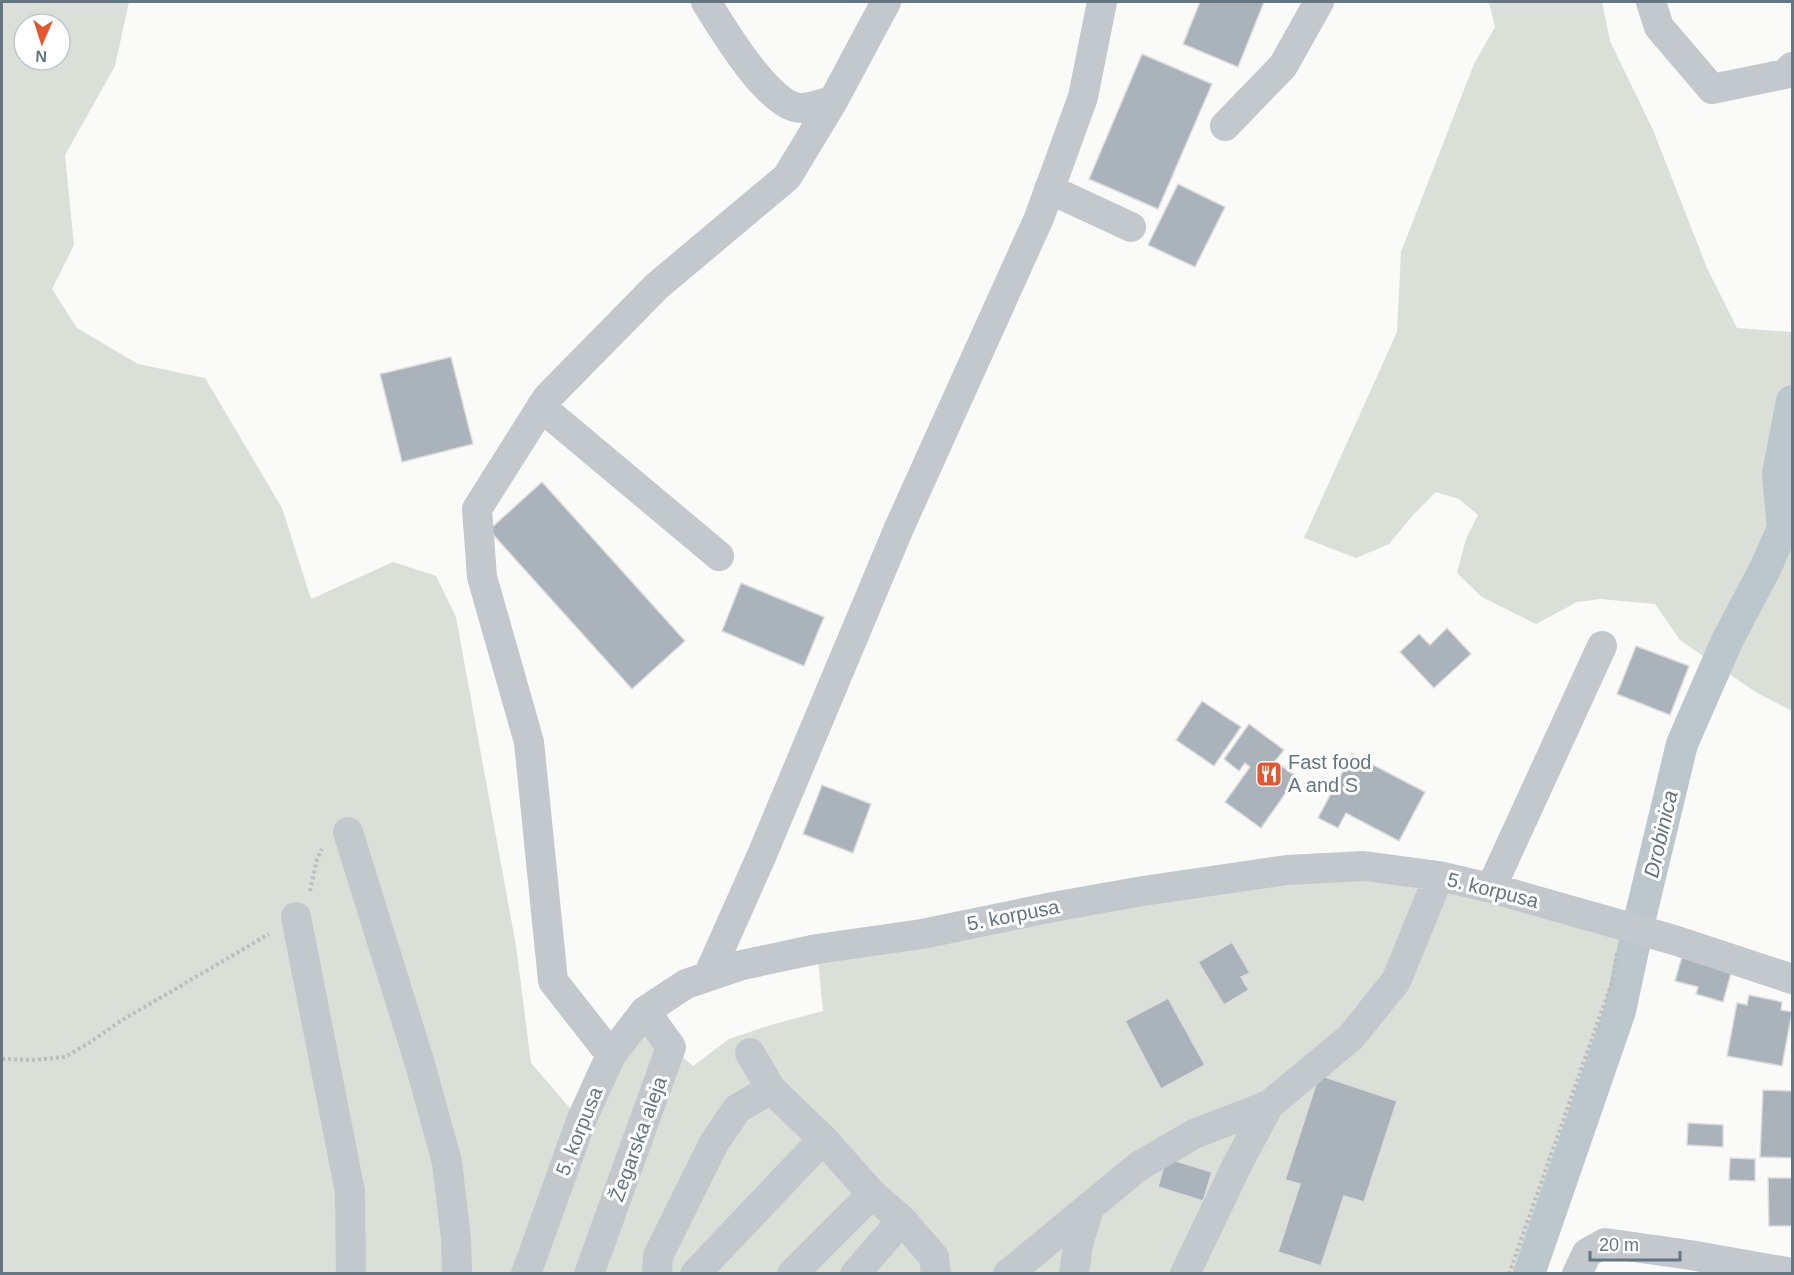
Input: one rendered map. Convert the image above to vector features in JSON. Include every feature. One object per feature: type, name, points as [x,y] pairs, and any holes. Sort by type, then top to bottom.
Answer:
[{"type":"street","points":[[706,2],[732,45],[776,97],[799,108],[833,101]]},
{"type":"street","points":[[611,1055],[553,981],[529,742],[482,577],[477,509],[547,398],[657,285],[787,177],[833,101],[886,2]]},
{"type":"street","points":[[708,976],[761,857],[899,528],[1039,218],[1083,97],[1102,2]]},
{"type":"street","points":[[1225,126],[1283,66],[1319,2]]},
{"type":"street","points":[[1651,2],[1659,27],[1712,89],[1785,74],[1792,67]]},
{"type":"street","points":[[1049,189],[1131,227]]},
{"type":"street","points":[[542,407],[719,556]]},
{"type":"street","points":[[1491,888],[1602,646]]},
{"type":"street","points":[[348,832],[420,1064],[447,1162],[456,1239],[457,1274]]},
{"type":"street","name":"5. korpusa","points":[[526,1274],[581,1121],[611,1055],[645,1011],[686,984],[742,965],[817,949],[922,934],[1053,907],[1212,880],[1287,870],[1364,866],[1439,876],[1491,888],[1674,940],[1792,979]]},
{"type":"street","points":[[1008,1274],[1139,1167],[1194,1134],[1269,1105],[1351,1037],[1396,981],[1439,876]]},
{"type":"street","points":[[296,917],[350,1192],[351,1274]]},
{"type":"street","name":"Žegarska aleja","points":[[589,1274],[671,1047],[645,1011]]},
{"type":"street","points":[[750,1053],[771,1089],[823,1139],[872,1194],[902,1220],[934,1257],[936,1274]]},
{"type":"street","points":[[657,1274],[658,1256],[714,1143],[737,1109],[771,1089]]},
{"type":"street","points":[[1185,1274],[1238,1163],[1269,1105]]},
{"type":"street","points":[[695,1274],[823,1139]]},
{"type":"street","points":[[792,1274],[872,1194]]},
{"type":"street","points":[[1074,1274],[1078,1244],[1090,1206]]},
{"type":"street","points":[[855,1274],[902,1220]]},
{"type":"street","points":[[1577,1274],[1587,1253],[1605,1243],[1680,1253],[1792,1273]]},
{"type":"path","points":[[2,1059],[65,1057],[118,1022],[296,917],[312,887],[317,860],[323,847],[348,832]]},
{"type":"path","points":[[1509,1274],[1612,982],[1622,925]]},
{"type":"shaded area","points":[[2,2],[129,2],[115,66],[65,155],[74,245],[52,289],[77,328],[138,364],[205,378],[282,508],[311,599],[393,562],[436,576],[456,617],[516,946],[531,1063],[581,1121],[645,1011],[671,1047],[693,1066],[729,1039],[823,1011],[817,949],[1287,870],[1640,918],[1620,1011],[1529,1273],[2,1274]]},
{"type":"shaded area","points":[[1489,2],[1602,2],[1610,41],[1653,130],[1707,268],[1737,328],[1792,332],[1792,711],[1757,693],[1680,640],[1655,604],[1600,599],[1577,602],[1536,624],[1482,597],[1457,573],[1466,539],[1478,515],[1459,499],[1436,492],[1389,544],[1356,558],[1304,538],[1397,332],[1401,252],[1474,64],[1495,27]]},
{"type":"building","points":[[1200,2],[1264,2],[1238,67],[1183,44]]},
{"type":"building","points":[[1142,54],[1212,84],[1158,209],[1089,179]]},
{"type":"building","points":[[1178,184],[1225,207],[1195,267],[1148,245]]},
{"type":"building","points":[[451,357],[473,444],[402,462],[380,374]]},
{"type":"building","points":[[542,482],[685,641],[632,689],[489,530]]},
{"type":"building","points":[[741,583],[824,617],[804,666],[722,631]]},
{"type":"building","points":[[1447,628],[1471,654],[1434,688],[1400,652],[1419,634],[1430,645]]},
{"type":"building","points":[[1636,646],[1689,666],[1670,715],[1617,694]]},
{"type":"building","points":[[1202,701],[1241,727],[1214,766],[1176,740]]},
{"type":"building","name":"Fast food A and S","points":[[1249,724],[1284,750],[1275,761],[1297,777],[1261,828],[1225,802],[1250,767],[1245,763],[1239,771],[1224,759]]},
{"type":"building","points":[[1352,754],[1425,792],[1399,841],[1346,813],[1338,828],[1318,818]]},
{"type":"building","points":[[822,785],[871,804],[853,853],[803,834]]},
{"type":"building","points":[[1232,942],[1250,973],[1241,977],[1249,990],[1224,1005],[1198,962]]},
{"type":"building","points":[[1682,957],[1732,970],[1723,1002],[1696,994],[1698,987],[1675,981]]},
{"type":"building","points":[[1749,995],[1782,1002],[1781,1010],[1792,1012],[1782,1066],[1727,1056],[1737,1003],[1747,1005]]},
{"type":"building","points":[[1168,998],[1205,1065],[1161,1089],[1125,1021]]},
{"type":"building","points":[[1319,1075],[1397,1101],[1364,1202],[1344,1196],[1321,1266],[1278,1252],[1300,1184],[1285,1180]]},
{"type":"building","points":[[1763,1090],[1792,1091],[1792,1158],[1760,1157]]},
{"type":"building","points":[[1688,1123],[1723,1125],[1723,1147],[1687,1145]]},
{"type":"building","points":[[1166,1158],[1212,1172],[1203,1201],[1158,1187]]},
{"type":"building","points":[[1730,1158],[1755,1159],[1755,1181],[1729,1180]]},
{"type":"building","points":[[1768,1178],[1792,1178],[1792,1226],[1769,1226]]},
{"type":"waterway","name":"Drobinica","points":[[1529,1274],[1620,1011],[1682,744],[1727,641],[1766,567],[1783,528],[1778,474],[1792,401]]},
{"type":"place","name":"Fast food A and S","points":[[1269,774]]}]
